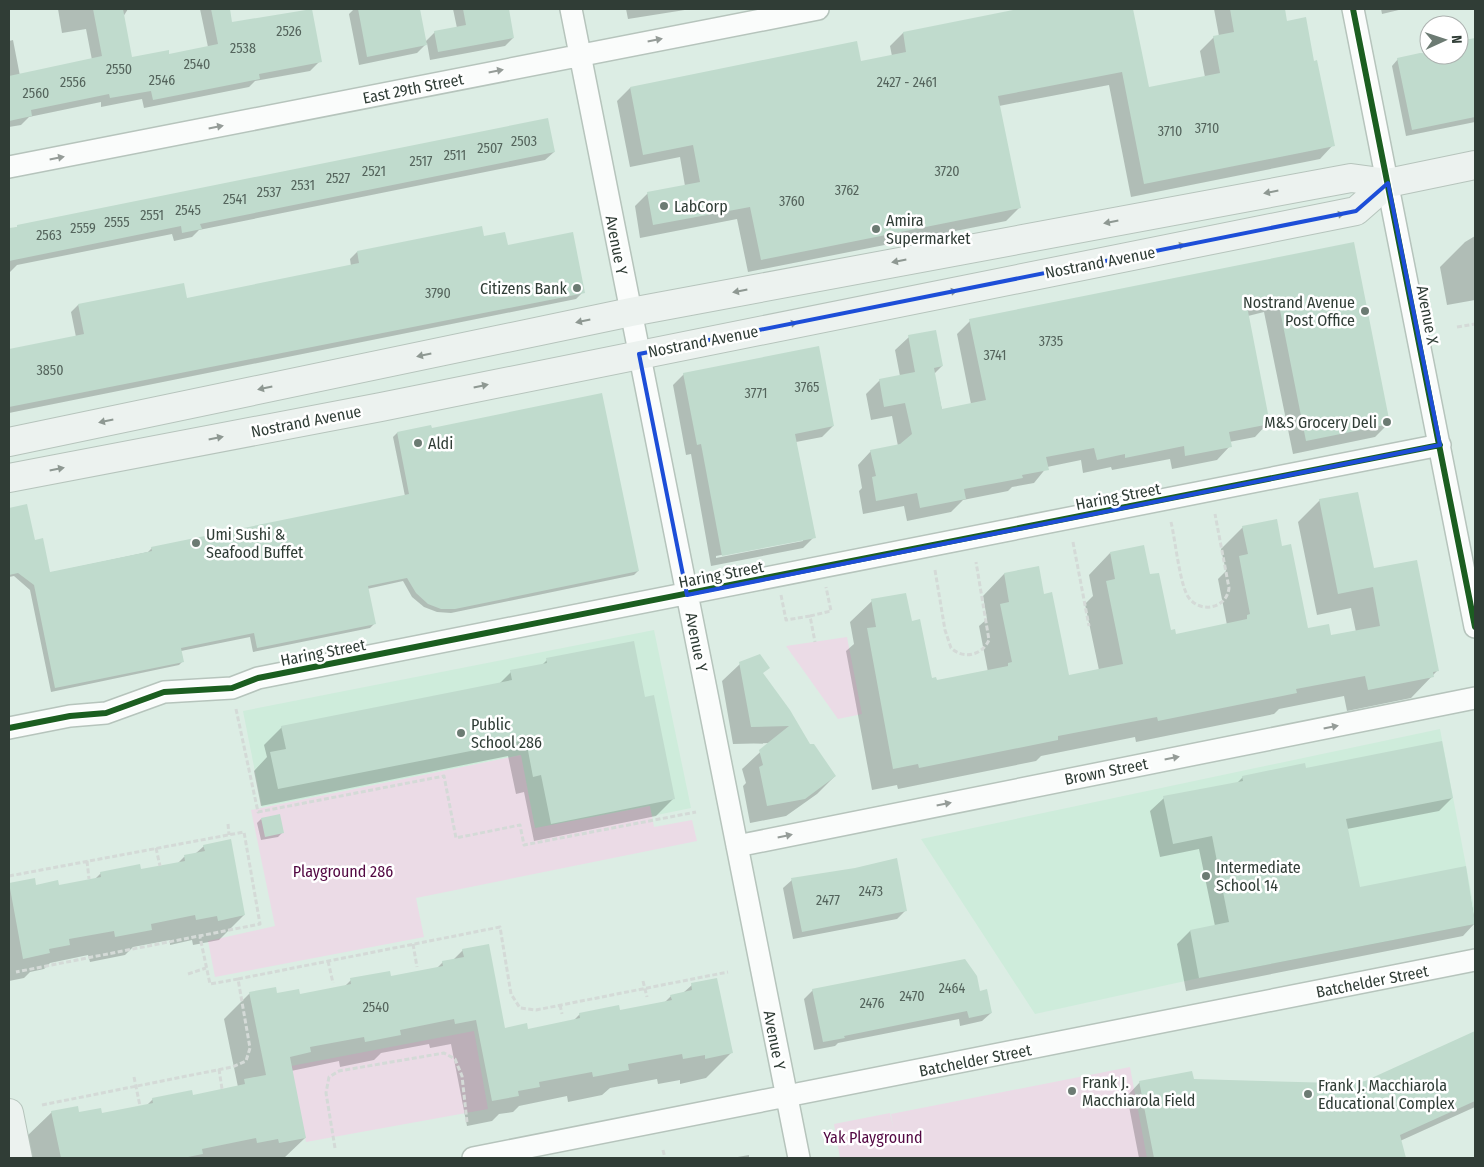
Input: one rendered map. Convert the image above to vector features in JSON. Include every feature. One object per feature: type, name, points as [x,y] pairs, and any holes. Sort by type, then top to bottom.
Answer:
[{"type":"main road","points":[[9,442],[631,312],[1351,178],[1388,183],[1475,166]]},
{"type":"main road","name":"Nostrand Avenue","points":[[9,478],[382,407],[1356,211],[1388,183]]},
{"type":"main road","points":[[9,1113],[18,1158]]},
{"type":"street","name":"Avenue Y","points":[[570,9],[799,1158]]},
{"type":"street","name":"East 29th Street","points":[[9,167],[818,9]]},
{"type":"street","name":"Avenue X","points":[[1353,9],[1475,627]]},
{"type":"street","name":"Haring Street","points":[[9,728],[70,716],[106,713],[164,692],[232,688],[258,678],[687,595],[1440,445]]},
{"type":"street","name":"Brown Street","points":[[737,846],[1475,698]]},
{"type":"street","name":"Batchelder Street","points":[[474,1158],[787,1098],[1475,960]]},
{"type":"path","points":[[1457,328],[1475,324]]},
{"type":"path","points":[[1172,522],[1186,594],[1195,604],[1211,607],[1224,601],[1228,596],[1229,588],[1215,514]]},
{"type":"path","points":[[1073,542],[1089,626]]},
{"type":"path","points":[[935,570],[945,630],[951,648],[964,655],[972,655],[981,650],[989,640],[976,562]]},
{"type":"path","points":[[778,577],[786,620],[810,616],[831,611],[823,568]]},
{"type":"path","points":[[810,616],[815,642]]},
{"type":"path","points":[[236,709],[258,812],[444,776],[456,838],[520,825],[524,846],[696,812]]},
{"type":"path","points":[[228,824],[229,834]]},
{"type":"path","points":[[9,876],[244,832],[260,924],[16,972]]},
{"type":"path","points":[[156,848],[160,866]]},
{"type":"path","points":[[87,861],[89,880]]},
{"type":"path","points":[[200,937],[210,984],[500,927],[511,994],[520,1008],[536,1010],[728,972]]},
{"type":"path","points":[[413,944],[417,967]]},
{"type":"path","points":[[328,961],[333,983]]},
{"type":"path","points":[[188,974],[206,968]]},
{"type":"path","points":[[42,1105],[239,1065],[246,1061],[250,1048],[238,978]]},
{"type":"path","points":[[643,981],[647,997]]},
{"type":"path","points":[[560,1005],[562,1014]]},
{"type":"path","points":[[335,1148],[326,1093],[329,1077],[339,1071],[444,1053],[455,1059],[462,1076],[467,1122]]},
{"type":"path","points":[[219,1069],[222,1089]]},
{"type":"path","points":[[134,1077],[140,1106]]},
{"type":"path","points":[[663,1150],[664,1158]]},
{"type":"highlighted area","points":[[1388,183],[1440,445],[687,595],[639,354],[1356,211]]},
{"type":"shaded area","name":"Public School 286","points":[[654,630],[691,808],[652,816],[649,806],[535,829],[520,755],[262,807],[243,711]]},
{"type":"shaded area","name":"Intermediate School 14","points":[[1440,729],[1475,913],[1475,924],[1199,978],[1035,1014],[921,839]]},
{"type":"green space","points":[[847,637],[862,714],[838,719],[786,646]]},
{"type":"green space","name":"Playground 286","points":[[521,755],[535,828],[650,806],[654,827],[692,820],[697,841],[416,898],[424,937],[215,977],[208,941],[275,926],[251,810]]},
{"type":"green space","points":[[474,1031],[488,1109],[306,1142],[291,1066]]},
{"type":"green space","name":"Frank J. Macchiarola Field","points":[[1130,1067],[1147,1158],[840,1158],[834,1124],[890,1113],[893,1127],[891,1114]]},
{"type":"building","points":[[93,9],[123,9],[132,57],[169,50],[169,54],[218,44],[211,9],[230,9],[232,22],[312,9],[322,62],[259,74],[260,79],[153,100],[151,91],[110,98],[109,94],[31,110],[32,116],[9,121],[9,76],[102,56]]},
{"type":"building","points":[[358,9],[420,9],[427,45],[367,57]]},
{"type":"building","points":[[463,9],[509,9],[514,38],[438,52],[434,31],[466,25]]},
{"type":"building","points":[[1018,9],[1133,9],[1149,87],[1220,73],[1213,36],[1234,32],[1230,9],[1285,9],[1287,21],[1306,17],[1314,61],[1317,60],[1335,146],[1144,184],[1122,72],[998,96],[1021,208],[761,260],[750,207],[653,225],[647,192],[700,182],[693,145],[643,155],[630,87],[857,41],[861,61],[906,52],[903,32]]},
{"type":"building","points":[[1475,38],[1475,117],[1412,130],[1397,58],[1419,53],[1419,65],[1469,65],[1469,39]]},
{"type":"building","points":[[548,118],[555,152],[200,224],[202,229],[182,233],[181,226],[9,261],[9,228],[17,227],[17,225]]},
{"type":"building","points":[[482,226],[484,236],[505,232],[508,245],[573,232],[585,293],[9,407],[9,349],[84,334],[78,304],[184,283],[187,298],[359,263],[357,251]]},
{"type":"building","points":[[1354,242],[1390,424],[1306,441],[1278,300],[1247,306],[1270,424],[1229,432],[1232,447],[1185,456],[1184,446],[1125,458],[1125,454],[1097,460],[1094,448],[1046,457],[1049,470],[1022,475],[1023,478],[964,489],[966,499],[920,508],[917,493],[876,501],[872,477],[876,476],[870,450],[900,444],[912,434],[905,403],[884,407],[879,379],[915,372],[908,335],[936,330],[943,366],[934,368],[942,409],[986,400],[969,319]]},
{"type":"building","points":[[819,346],[834,426],[795,434],[816,538],[722,556],[701,444],[697,445],[683,373]]},
{"type":"building","points":[[602,393],[639,571],[455,609],[441,609],[428,604],[416,593],[407,578],[368,586],[376,624],[257,648],[254,633],[181,648],[184,662],[55,688],[34,585],[18,573],[9,575],[9,508],[27,504],[35,540],[43,538],[50,572],[152,551],[151,547],[409,494],[397,432],[431,425],[432,428]]},
{"type":"building","points":[[1358,492],[1374,568],[1417,560],[1439,671],[1433,672],[1434,677],[1368,690],[1365,676],[1296,689],[1297,693],[1158,721],[1157,717],[1058,736],[1058,740],[919,768],[918,764],[893,769],[867,628],[876,627],[871,599],[906,593],[912,621],[920,619],[932,678],[936,677],[937,680],[1008,666],[1008,663],[1012,662],[1000,604],[1009,602],[1004,573],[1039,566],[1044,594],[1052,592],[1069,675],[1123,664],[1106,581],[1115,579],[1110,552],[1144,545],[1150,574],[1159,573],[1171,630],[1175,629],[1176,634],[1247,619],[1247,615],[1250,614],[1239,556],[1248,554],[1242,526],[1277,519],[1282,546],[1291,544],[1308,628],[1329,624],[1331,635],[1380,626],[1373,587],[1338,594],[1319,499]]},
{"type":"building","name":"Public School 286","points":[[634,641],[645,697],[654,695],[675,799],[551,824],[541,775],[533,777],[526,740],[278,789],[270,752],[286,749],[281,726],[512,680],[510,670],[547,663],[546,658]]},
{"type":"building","points":[[760,654],[770,668],[763,673],[790,710],[810,744],[814,744],[836,776],[805,799],[767,806],[759,767],[763,765],[759,750],[789,726],[751,727],[739,662]]},
{"type":"building","points":[[1442,741],[1453,798],[1346,819],[1360,887],[1466,866],[1475,924],[1199,978],[1190,930],[1229,922],[1212,836],[1173,844],[1163,796],[1243,781],[1242,776],[1305,763],[1306,768]]},
{"type":"building","points":[[280,814],[284,833],[265,837],[261,818]]},
{"type":"building","points":[[231,839],[245,915],[218,921],[217,916],[196,920],[195,915],[151,924],[152,930],[115,937],[114,931],[69,939],[70,945],[49,949],[50,953],[23,959],[9,883],[35,878],[36,885],[58,880],[59,885],[101,877],[100,872],[140,864],[141,869],[185,861],[184,855],[205,851],[203,845]]},
{"type":"building","points":[[897,858],[907,911],[802,932],[791,878],[855,868]]},
{"type":"building","points":[[489,944],[505,1028],[527,1023],[528,1029],[580,1018],[579,1013],[619,1005],[620,1010],[672,1000],[670,995],[692,990],[691,983],[717,978],[733,1053],[705,1059],[705,1055],[683,1059],[682,1054],[628,1064],[629,1070],[593,1077],[592,1072],[539,1082],[540,1087],[518,1091],[519,1096],[492,1101],[476,1020],[455,1024],[454,1019],[400,1030],[401,1035],[365,1042],[364,1037],[310,1047],[311,1052],[290,1057],[306,1138],[279,1143],[278,1139],[257,1143],[256,1138],[202,1149],[203,1154],[183,1158],[61,1158],[51,1111],[78,1106],[79,1112],[101,1108],[102,1113],[153,1103],[152,1098],[192,1090],[193,1095],[245,1084],[244,1079],[266,1075],[249,992],[276,987],[277,993],[299,989],[300,994],[351,984],[350,978],[390,971],[391,976],[443,966],[442,961],[464,957],[462,949]]},
{"type":"building","points":[[965,959],[977,976],[980,991],[987,989],[992,1013],[969,1018],[967,1011],[823,1042],[812,989]]},
{"type":"building","name":"Frank J. Macchiarola Educational Complex","points":[[1475,1031],[1475,1101],[1400,1135],[1406,1158],[1154,1158],[1139,1081],[1192,1071],[1194,1079],[1336,1083],[1337,1087],[1365,1081]]},
{"type":"cycle path","points":[[1353,9],[1475,627]]},
{"type":"cycle path","points":[[9,728],[70,716],[106,713],[164,692],[232,688],[258,678],[1440,445]]},
{"type":"place","name":"LabCorp","points":[[664,206]]},
{"type":"place","name":"Amira Supermarket","points":[[876,229]]},
{"type":"place","name":"Citizens Bank","points":[[577,288]]},
{"type":"place","name":"Nostrand Avenue Post Office","points":[[1365,311]]},
{"type":"place","name":"M&S Grocery Deli","points":[[1387,422]]},
{"type":"place","name":"Aldi","points":[[418,443]]},
{"type":"place","name":"Umi Sushi & Seafood Buffet","points":[[196,543]]},
{"type":"place","name":"Public School 286","points":[[461,733]]},
{"type":"place","name":"Intermediate School 14","points":[[1206,876]]},
{"type":"place","name":"Frank J. Macchiarola Field","points":[[1072,1091]]},
{"type":"place","name":"Frank J. Macchiarola Educational Complex","points":[[1308,1094]]},
{"type":"park label","name":"Yak Playground","points":[[873,1137]]}]
